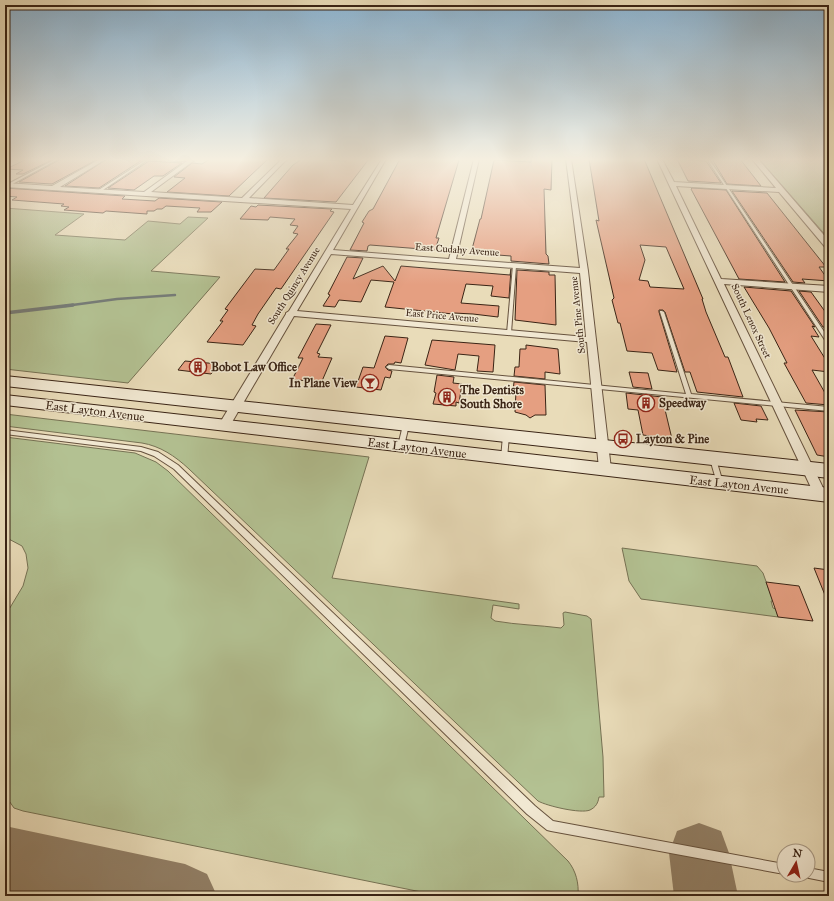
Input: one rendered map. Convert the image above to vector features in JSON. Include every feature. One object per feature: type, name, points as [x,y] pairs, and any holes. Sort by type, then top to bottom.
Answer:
[{"type":"main road","name":"East Layton Avenue","points":[[5,381],[829,471]]},
{"type":"main road","name":"East Layton Avenue","points":[[5,400],[825,495]]},
{"type":"street","points":[[261,201],[355,207]]},
{"type":"street","name":"South Quincy Avenue","points":[[224,426],[290,313],[329,252],[359,201]]},
{"type":"street","points":[[452,261],[467,201]]},
{"type":"street","name":"South Pine Avenue","points":[[575,201],[592,340],[605,469]]},
{"type":"street","name":"South Lenox Street","points":[[681,201],[808,469],[825,495]]},
{"type":"street","points":[[791,201],[829,246]]},
{"type":"street","name":"East Cudahy Avenue","points":[[329,252],[584,271]]},
{"type":"street","points":[[720,281],[829,290]]},
{"type":"street","name":"East Price Avenue","points":[[290,313],[592,340]]},
{"type":"lane","points":[[736,201],[829,343]]},
{"type":"lane","points":[[509,333],[514,266]]},
{"type":"lane","points":[[662,312],[689,396]]},
{"type":"lane","points":[[389,367],[829,409]]},
{"type":"lane","points":[[401,446],[406,425]]},
{"type":"lane","points":[[5,432],[141,448],[156,454],[176,467],[531,810],[551,826],[776,868]]},
{"type":"lane","points":[[504,458],[506,436]]},
{"type":"lane","points":[[713,458],[720,483]]},
{"type":"lane","points":[[816,875],[829,877]]},
{"type":"green space","points":[[796,201],[829,201],[829,239]]},
{"type":"green space","points":[[5,208],[84,214],[55,235],[125,240],[148,221],[180,224],[188,217],[208,218],[151,271],[220,277],[128,383],[5,369]]},
{"type":"green space","points":[[5,414],[369,457],[332,578],[519,604],[519,609],[493,605],[491,618],[495,621],[561,628],[564,625],[563,613],[565,612],[587,616],[591,619],[603,757],[604,797],[599,797],[595,806],[586,811],[564,809],[538,801],[189,469],[173,456],[149,444],[5,426]]},
{"type":"green space","points":[[5,437],[135,453],[156,462],[168,471],[568,861],[576,877],[578,896],[441,896],[14,808],[5,795],[5,616],[23,586],[28,568],[26,554],[22,546],[5,537]]},
{"type":"green space","points":[[622,548],[757,566],[763,573],[773,601],[771,601],[773,608],[776,609],[778,617],[641,599],[629,581]]},
{"type":"building","points":[[26,201],[222,202],[211,212],[197,212],[200,208],[166,206],[162,209],[147,211],[147,214],[64,210],[69,207],[61,206],[64,204]]},
{"type":"building","points":[[377,201],[447,201],[436,238],[439,238],[435,250],[370,245],[368,246],[367,251],[350,250],[364,223],[362,222],[369,211],[373,209]]},
{"type":"building","points":[[485,201],[544,201],[546,254],[548,256],[549,264],[511,261],[511,256],[471,253]]},
{"type":"building","points":[[596,201],[662,201],[703,299],[706,312],[725,357],[728,357],[743,397],[697,392],[690,372],[685,372],[665,312],[663,310],[659,310],[659,312],[677,372],[658,370],[652,353],[627,351],[612,300],[614,298],[596,220],[599,221]],"holes":[[[640,245],[666,247],[684,289],[650,287],[648,281],[639,280],[645,260]]]},
{"type":"building","points":[[697,201],[733,201],[785,282],[739,279]]},
{"type":"building","points":[[739,201],[773,201],[826,267],[819,267],[829,281],[802,279],[805,283],[793,282]]},
{"type":"building","points":[[258,205],[332,209],[330,211],[334,212],[281,289],[276,288],[258,314],[252,325],[256,326],[243,345],[207,342],[223,321],[220,321],[228,310],[225,309],[255,269],[274,270],[289,249],[286,249],[298,234],[293,233],[298,226],[290,225],[295,219],[270,217],[268,220],[240,219],[251,206],[256,207]]},
{"type":"building","points":[[347,257],[363,258],[353,279],[383,266],[395,281],[401,266],[510,275],[511,269],[509,298],[491,296],[493,286],[466,284],[461,303],[499,306],[498,317],[385,307],[394,282],[371,280],[361,302],[339,300],[335,307],[323,306],[330,295],[328,294]]},
{"type":"building","points":[[517,270],[549,272],[549,275],[555,275],[556,325],[515,320]]},
{"type":"building","points":[[744,287],[791,291],[815,327],[812,326],[819,337],[811,336],[829,365],[829,372],[812,370],[829,400],[829,405],[806,403],[784,363],[787,363],[769,328]]},
{"type":"building","points":[[799,291],[811,292],[829,317],[829,328],[823,327]]},
{"type":"building","points":[[316,324],[331,325],[317,353],[320,354],[318,357],[332,358],[322,381],[292,380],[303,358],[298,358]]},
{"type":"building","points":[[385,336],[408,338],[401,363],[395,362],[394,364],[388,364],[385,367],[392,371],[390,378],[385,377],[381,390],[356,387],[363,367],[374,368]]},
{"type":"building","points":[[432,340],[495,345],[493,372],[477,371],[479,356],[458,354],[455,370],[425,365]]},
{"type":"building","points":[[526,345],[558,349],[560,374],[545,372],[545,379],[514,376],[515,367],[519,367],[520,349],[526,349]]},
{"type":"building","name":"Bobot Law Office","points":[[185,361],[219,364],[211,374],[178,370]]},
{"type":"building","points":[[629,372],[648,373],[652,389],[633,387]]},
{"type":"building","name":"The Dentists South Shore","points":[[437,375],[454,377],[453,383],[462,384],[459,403],[456,402],[456,406],[433,404],[436,393],[434,392]]},
{"type":"building","points":[[514,382],[545,385],[546,415],[535,415],[530,418],[526,415],[515,412],[516,391],[513,391]]},
{"type":"building","points":[[626,393],[662,397],[672,439],[643,435],[638,410],[628,409]]},
{"type":"building","points":[[734,403],[761,406],[768,420],[756,419],[757,422],[741,420]]},
{"type":"building","points":[[795,410],[829,412],[829,457],[817,455]]},
{"type":"building","points":[[814,568],[829,570],[829,605]]},
{"type":"building","points":[[766,582],[799,586],[813,621],[778,617]]},
{"type":"waterway","points":[[68,306],[117,299],[175,295]]},
{"type":"waterway","points":[[68,306],[73,305]]},
{"type":"waterway","points":[[5,313],[68,306]]},
{"type":"taxiway","points":[[699,853],[706,896]]},
{"type":"taxiway","points":[[5,857],[185,896]]},
{"type":"taxiway","points":[[7,896],[38,880],[69,874]]},
{"type":"place","name":"Bobot Law Office","points":[[198,367]]},
{"type":"place","name":"In Plane View","points":[[370,383]]},
{"type":"place","name":"The Dentists South Shore","points":[[447,397]]},
{"type":"place","name":"Speedway","points":[[646,403]]},
{"type":"place","name":"Layton & Pine","points":[[623,439]]}]
